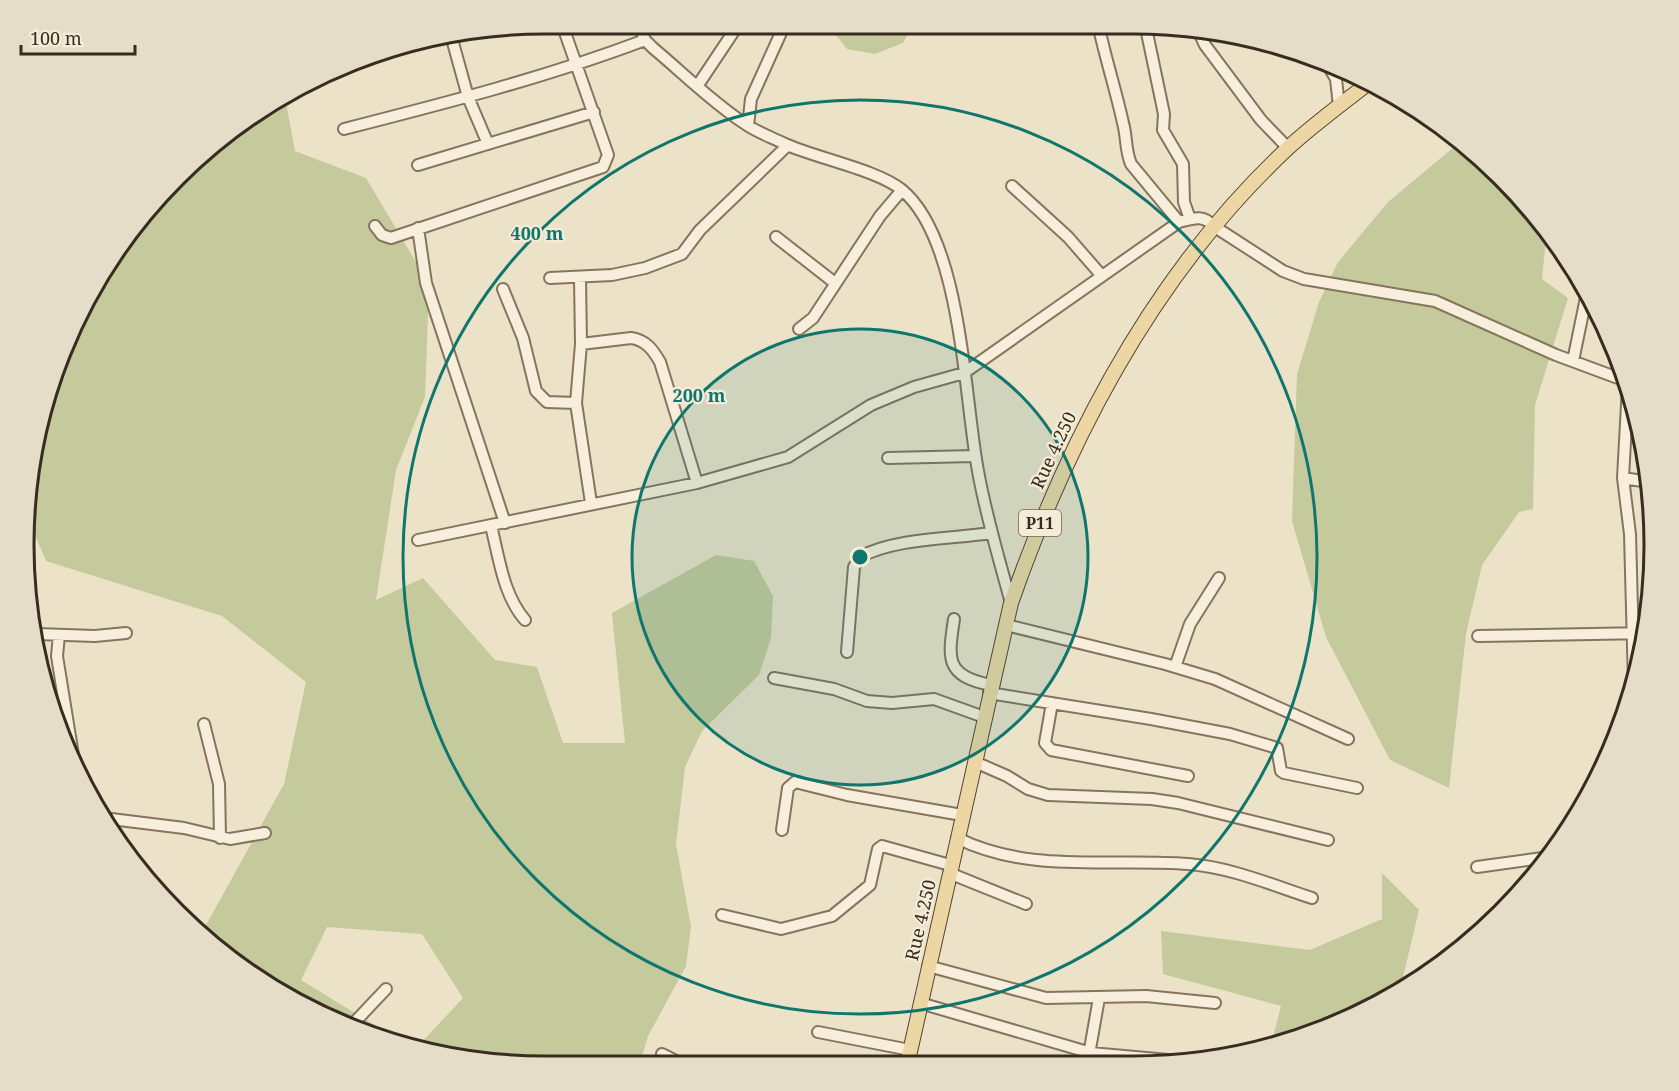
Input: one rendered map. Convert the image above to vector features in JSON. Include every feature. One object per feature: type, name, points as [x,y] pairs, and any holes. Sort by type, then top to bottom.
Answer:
[{"type":"main road","name":"Rue 4.250","points":[[908,1056],[1011,603],[1037,530],[1086,422],[1146,318],[1215,227],[1288,148],[1362,88]]},
{"type":"street","points":[[375,226],[386,237],[603,167],[608,155],[566,34]]},
{"type":"street","points":[[643,34],[645,39],[748,126],[788,145],[885,181],[902,190],[918,208],[943,260],[964,373],[975,456],[991,533],[1011,603]]},
{"type":"street","points":[[698,85],[732,34]]},
{"type":"street","points":[[748,126],[751,99],[780,34]]},
{"type":"street","points":[[1101,34],[1125,127],[1126,153],[1131,164],[1179,222]]},
{"type":"street","points":[[1147,35],[1164,114],[1163,130],[1183,164],[1184,202],[1190,219]]},
{"type":"street","points":[[344,129],[468,98],[578,66],[645,39]]},
{"type":"street","points":[[1202,39],[1261,120],[1288,148]]},
{"type":"street","points":[[453,43],[468,98],[488,144]]},
{"type":"street","points":[[1334,75],[1339,106]]},
{"type":"street","points":[[418,165],[594,112]]},
{"type":"street","points":[[550,278],[612,275],[645,268],[686,251],[700,230],[788,145]]},
{"type":"street","points":[[1012,186],[1068,237],[1102,276]]},
{"type":"street","points":[[799,328],[813,318],[880,216],[902,190]]},
{"type":"street","points":[[417,540],[697,483],[788,457],[871,405],[914,387],[964,373],[1179,222],[1199,217],[1208,219],[1215,227],[1282,271],[1305,279],[1435,301],[1616,377]]},
{"type":"street","points":[[418,228],[426,283],[505,523]]},
{"type":"street","points":[[776,237],[835,282]]},
{"type":"street","points":[[580,278],[581,344],[576,403],[591,503]]},
{"type":"street","points":[[503,289],[523,338],[536,391],[547,402],[576,403]]},
{"type":"street","points":[[1573,361],[1584,305]]},
{"type":"street","points":[[581,344],[631,338],[638,339],[652,348],[660,362],[697,483]]},
{"type":"street","points":[[1627,412],[1623,478],[1630,534],[1632,656]]},
{"type":"street","points":[[888,458],[975,456]]},
{"type":"street","points":[[1623,478],[1640,481]]},
{"type":"street","points":[[491,526],[508,594],[516,610],[525,620]]},
{"type":"street","points":[[847,652],[856,560],[866,554],[920,540],[940,540],[991,533]]},
{"type":"street","points":[[1175,667],[1190,624],[1219,578]]},
{"type":"street","points":[[954,619],[949,654],[953,664],[973,682],[990,689],[1052,703],[1230,734],[1277,748],[1281,771],[1284,773],[1357,788]]},
{"type":"street","points":[[1006,625],[1215,679],[1348,739]]},
{"type":"street","points":[[42,634],[126,633]]},
{"type":"street","points":[[1478,636],[1637,634]]},
{"type":"street","points":[[59,635],[59,676],[68,727]]},
{"type":"street","points":[[774,678],[834,689],[867,700],[892,703],[934,699],[984,717]]},
{"type":"street","points":[[1052,703],[1046,743],[1051,750],[1188,776]]},
{"type":"street","points":[[204,724],[219,784],[219,838]]},
{"type":"street","points":[[975,762],[1007,776],[1028,789],[1048,795],[1178,803],[1328,840]]},
{"type":"street","points":[[782,830],[788,788],[795,782],[847,795],[962,815]]},
{"type":"street","points":[[115,819],[175,826],[219,838],[265,834]]},
{"type":"street","points":[[957,838],[987,852],[1042,860],[1106,864],[1190,864],[1232,872],[1312,898]]},
{"type":"street","points":[[722,915],[781,929],[832,916],[870,885],[878,849],[882,846],[950,869],[1026,904]]},
{"type":"street","points":[[1477,867],[1538,859]]},
{"type":"street","points":[[928,966],[1046,998],[1146,996],[1215,1003]]},
{"type":"street","points":[[356,1020],[386,989]]},
{"type":"street","points":[[1090,1056],[1099,998]]},
{"type":"street","points":[[920,1003],[1091,1053],[1124,1056]]},
{"type":"street","points":[[818,1032],[910,1050]]},
{"type":"street","points":[[662,1054],[666,1056]]},
{"type":"green space","points":[[835,34],[908,34],[903,43],[875,54],[847,49]]},
{"type":"green space","points":[[287,105],[295,151],[366,178],[429,284],[425,397],[396,470],[376,600],[423,578],[495,660],[537,667],[563,743],[625,743],[612,613],[716,555],[754,561],[773,596],[771,638],[759,675],[702,731],[685,767],[676,844],[691,927],[686,966],[648,1036],[642,1056],[512,1055],[446,1047],[422,1041],[463,998],[422,934],[327,927],[301,980],[381,1029],[319,1004],[234,951],[205,927],[284,784],[306,682],[222,616],[46,561],[35,534],[44,446],[62,381],[87,319],[140,234],[184,184],[234,140]]},
{"type":"green space","points":[[1454,147],[1495,184],[1539,234],[1545,244],[1542,279],[1568,298],[1535,405],[1533,509],[1519,512],[1482,565],[1466,634],[1449,788],[1390,760],[1326,637],[1292,521],[1297,374],[1319,302],[1338,262],[1388,202]]},
{"type":"green space","points":[[1382,873],[1419,910],[1403,977],[1405,978],[1360,1004],[1329,1018],[1273,1037],[1281,1006],[1163,974],[1161,931],[1310,950],[1382,919]]}]
